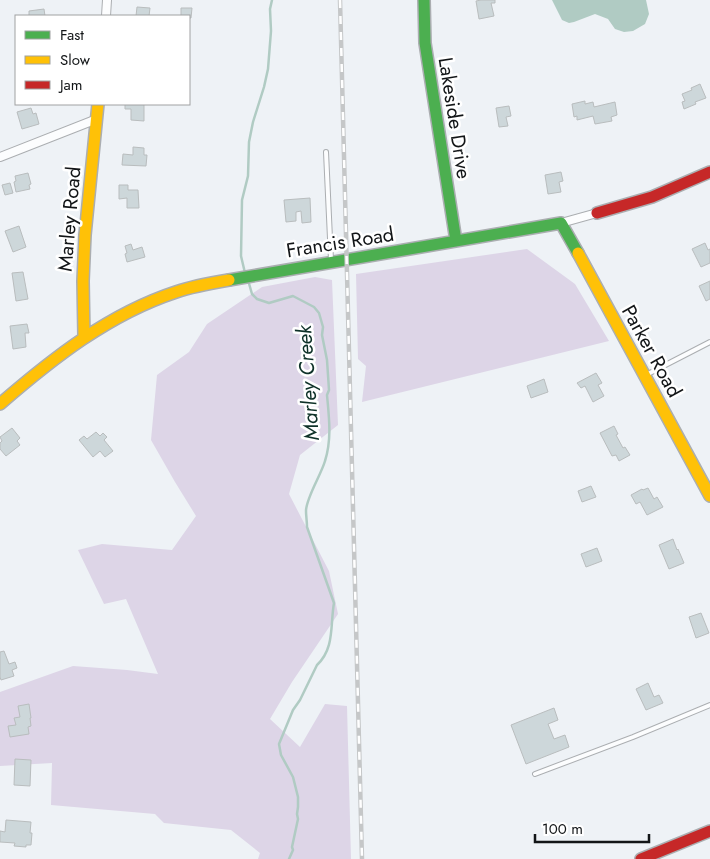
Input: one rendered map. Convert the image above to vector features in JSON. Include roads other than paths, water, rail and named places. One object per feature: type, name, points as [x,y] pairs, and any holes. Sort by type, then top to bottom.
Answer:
[{"type":"street","points":[[106,15],[107,0]]},
{"type":"street","name":"Lakeside Drive","points":[[424,0],[424,43],[456,241]]},
{"type":"street","name":"Marley Road","points":[[84,337],[85,235],[98,105]]},
{"type":"street","points":[[0,158],[97,119]]},
{"type":"street","name":"Francis Road","points":[[0,404],[23,383],[84,337],[123,314],[196,286],[561,223],[652,197],[710,172]]},
{"type":"street","name":"Parker Road","points":[[561,223],[710,496]]},
{"type":"street","points":[[641,859],[710,831]]},
{"type":"lane","points":[[326,152],[331,262]]},
{"type":"lane","points":[[644,376],[710,342]]},
{"type":"lane","points":[[535,774],[633,737],[710,705]]},
{"type":"waterway","name":"Marley Creek","points":[[245,273],[241,256],[242,200],[248,176],[249,142],[268,69],[272,0]]},
{"type":"waterway","name":"Marley Creek","points":[[248,280],[252,294],[257,299],[269,303],[293,296],[314,307],[319,313],[323,327],[322,335],[327,360],[329,444],[323,467],[308,500],[306,513],[307,527],[334,603],[331,636],[327,651],[317,665],[293,710],[279,744],[281,755],[293,777],[298,797],[298,819],[293,850],[289,859]]},
{"type":"railway","points":[[340,0],[362,859]]}]
